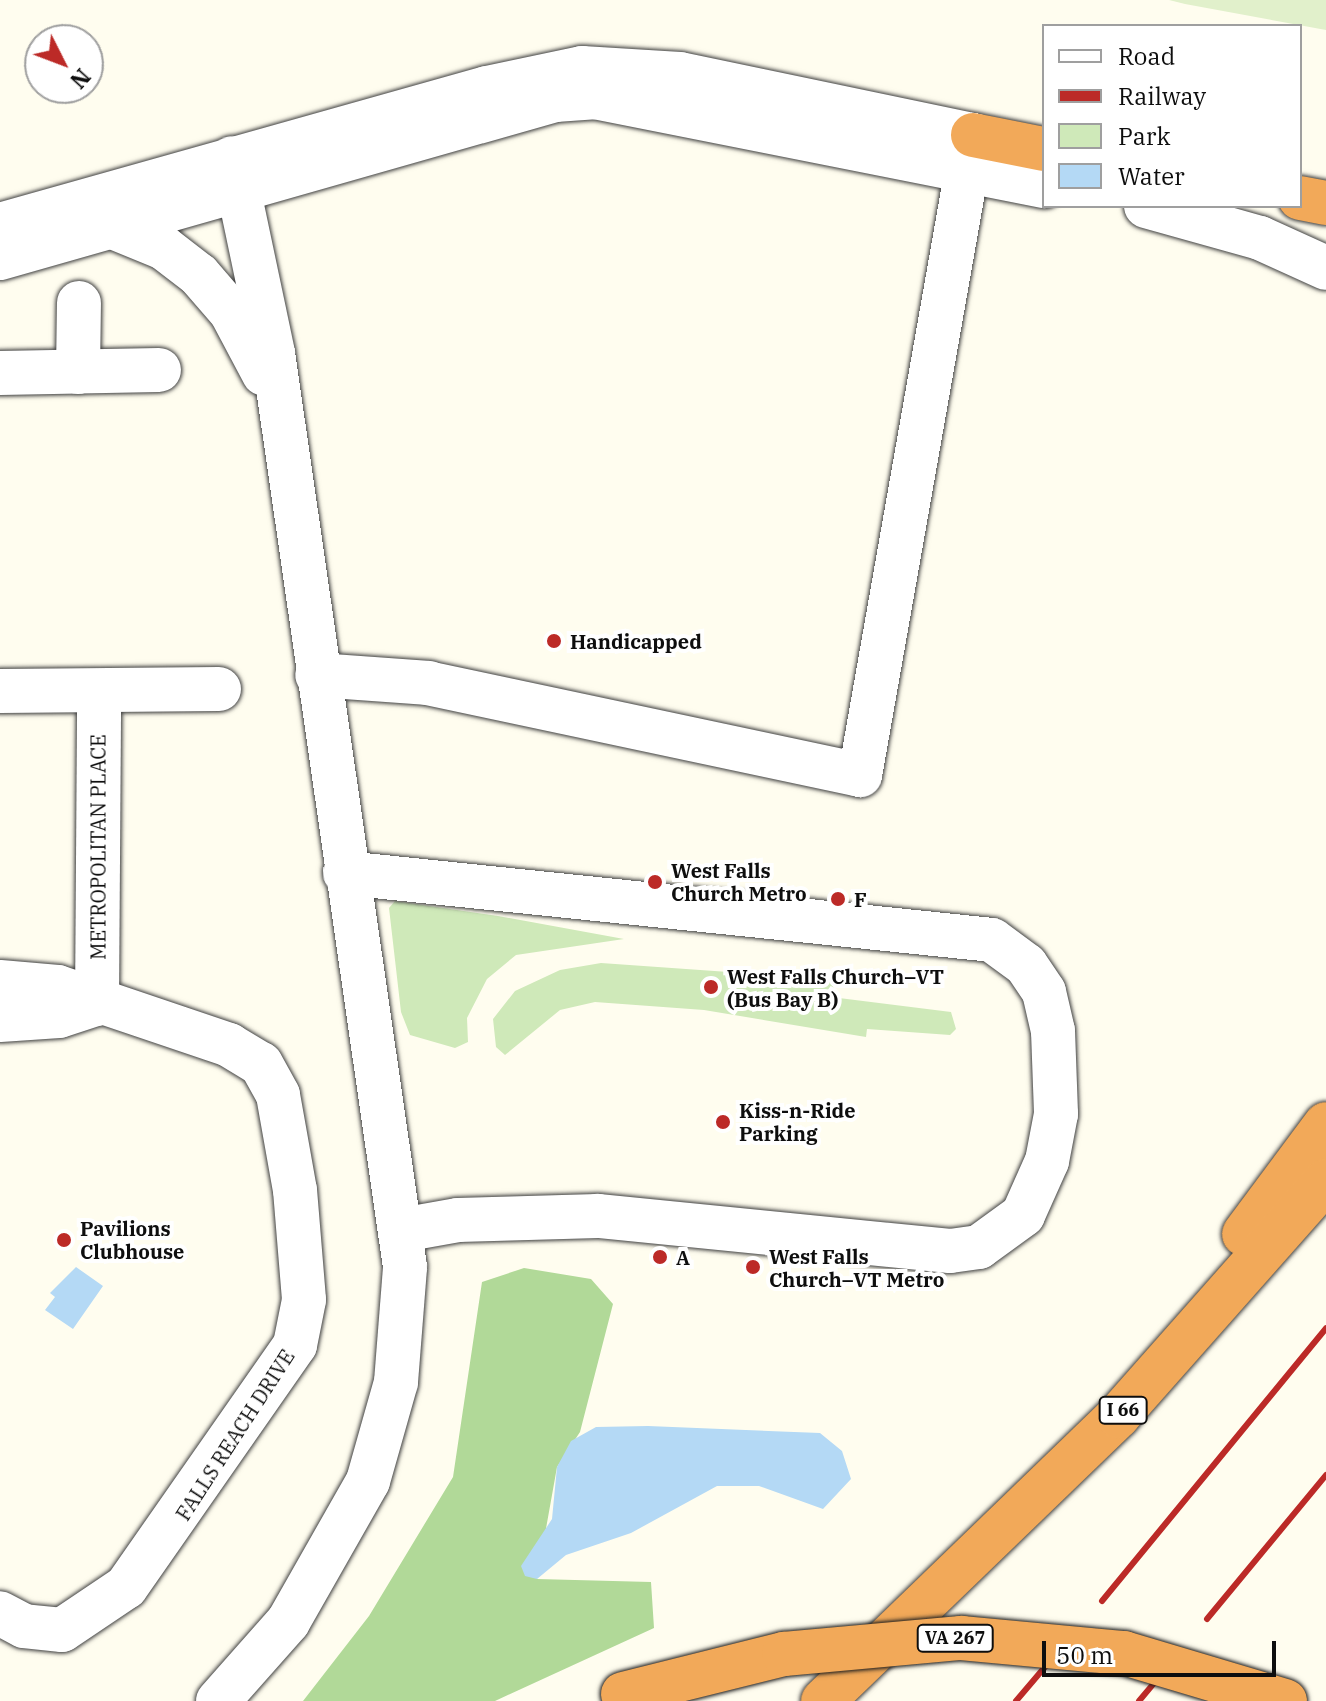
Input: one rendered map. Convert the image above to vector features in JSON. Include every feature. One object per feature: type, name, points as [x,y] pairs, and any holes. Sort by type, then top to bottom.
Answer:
[{"type":"highway","points":[[969,153],[1042,149]]},
{"type":"highway","points":[[1302,198],[1326,203]]},
{"type":"highway","points":[[905,1626],[1005,1495],[1192,1300],[1326,1124]]},
{"type":"highway","name":"I 66","points":[[823,1701],[905,1626],[1118,1416],[1326,1181]]},
{"type":"highway","name":"VA 267","points":[[615,1698],[784,1654],[947,1638],[1124,1653],[1285,1701]]},
{"type":"street","points":[[0,225],[236,174],[582,68],[680,74],[969,153],[1042,185]]},
{"type":"street","points":[[317,675],[392,700],[584,732],[654,735],[860,775],[969,153]]},
{"type":"street","points":[[0,258],[110,226],[236,174]]},
{"type":"street","points":[[218,1701],[288,1622],[368,1481],[398,1367],[402,1230],[345,873],[282,412],[236,174]]},
{"type":"street","points":[[1154,208],[1248,233],[1326,268]]},
{"type":"street","points":[[110,226],[164,248],[199,275],[238,324],[282,412]]},
{"type":"street","points":[[78,372],[79,303]]},
{"type":"street","points":[[0,373],[159,370]]},
{"type":"street","points":[[307,605],[347,642],[561,687],[654,735]]},
{"type":"street","points":[[0,691],[219,689]]},
{"type":"street","name":"METROPOLITAN PLACE","points":[[97,1004],[99,691]]},
{"type":"street","points":[[345,873],[992,940],[1026,965],[1044,992],[1053,1031],[1056,1114],[1047,1161],[1023,1215],[979,1247],[950,1251],[598,1216],[458,1220],[402,1230]]},
{"type":"street","name":"FALLS REACH DRIVE","points":[[0,982],[49,985],[97,1004],[229,1045],[272,1078],[295,1190],[301,1325],[169,1534],[126,1587],[62,1630],[24,1626],[0,1613]]},
{"type":"street","points":[[0,1020],[59,1016],[97,1004]]},
{"type":"green space","points":[[1169,0],[1326,0],[1326,30],[1302,24]]},
{"type":"green space","points":[[395,901],[624,939],[516,955],[487,979],[467,1018],[468,1042],[455,1048],[410,1035],[401,1012],[389,908]]},
{"type":"green space","points":[[601,963],[829,979],[839,998],[951,1012],[956,1029],[950,1035],[867,1029],[866,1037],[704,1010],[595,1002],[560,1010],[505,1055],[496,1047],[493,1019],[515,991],[560,970]]},
{"type":"green space","points":[[524,1268],[591,1279],[613,1304],[580,1432],[557,1467],[537,1579],[651,1582],[654,1628],[495,1701],[303,1701],[369,1616],[453,1477],[482,1282]]},
{"type":"water","points":[[76,1267],[103,1286],[73,1329],[45,1310],[55,1297],[50,1293]]},
{"type":"water","points":[[596,1427],[820,1433],[842,1451],[851,1479],[823,1509],[759,1486],[717,1486],[631,1533],[566,1555],[537,1579],[525,1576],[521,1566],[552,1519],[557,1467],[571,1441]]},
{"type":"railway","points":[[1102,1601],[1326,1328]]},
{"type":"railway","points":[[1207,1619],[1326,1475]]},
{"type":"railway","points":[[1016,1701],[1056,1654]]},
{"type":"railway","points":[[1139,1701],[1155,1682]]},
{"type":"place","name":"Handicapped","points":[[554,641]]},
{"type":"place","name":"West Falls Church Metro","points":[[655,882]]},
{"type":"place","name":"F","points":[[838,899]]},
{"type":"place","name":"West Falls Church–VT (Bus Bay B)","points":[[711,987]]},
{"type":"place","name":"Kiss-n-Ride Parking","points":[[723,1122]]},
{"type":"place","name":"Pavilions Clubhouse","points":[[64,1240]]},
{"type":"place","name":"A","points":[[660,1257]]},
{"type":"place","name":"West Falls Church–VT Metro","points":[[753,1267]]}]
